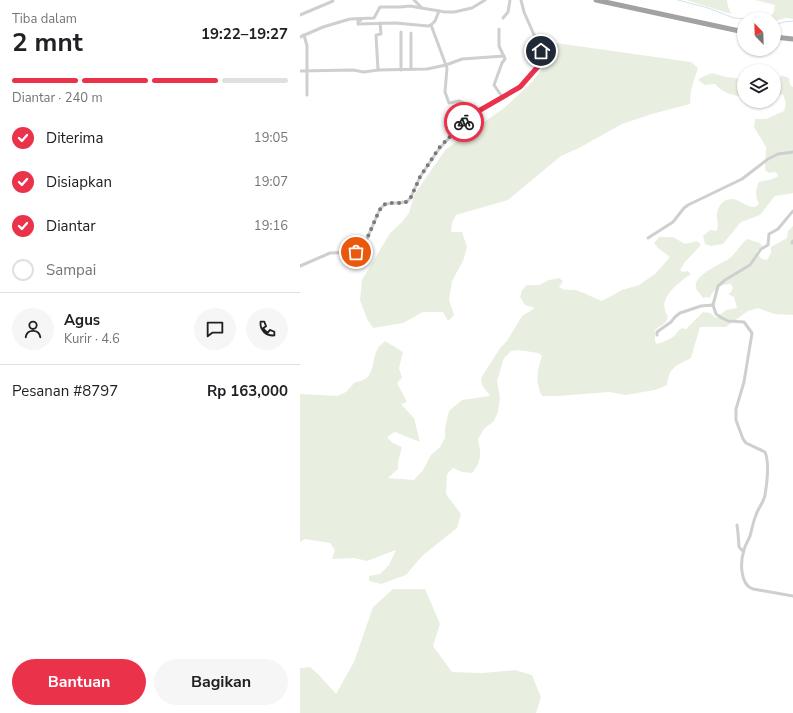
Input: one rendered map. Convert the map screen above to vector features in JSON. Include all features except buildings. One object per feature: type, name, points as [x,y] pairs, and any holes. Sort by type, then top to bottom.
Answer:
[{"type":"highway","points":[[596,0],[737,30]]},
{"type":"highway","points":[[781,38],[793,40]]},
{"type":"street","points":[[414,0],[422,7]]},
{"type":"street","points":[[300,37],[322,27],[350,20],[375,17],[380,7],[410,6],[454,12],[469,9],[485,0]]},
{"type":"street","points":[[503,18],[508,12],[510,0]]},
{"type":"street","points":[[300,266],[330,253],[354,252],[363,248],[381,208],[388,203],[404,203],[408,201],[420,177],[439,148],[475,113],[520,87],[543,60],[542,53],[524,12],[521,0]]},
{"type":"street","points":[[300,15],[333,1]]},
{"type":"street","points":[[369,18],[358,21],[357,24],[380,23],[431,25],[435,21],[439,11]]},
{"type":"street","points":[[378,70],[376,35],[381,34],[380,23]]},
{"type":"street","points":[[431,25],[446,65],[447,73],[445,92],[447,100],[449,103],[459,101],[464,103],[462,113],[466,121]]},
{"type":"street","points":[[499,29],[499,46],[505,60],[502,63],[494,85],[503,98]]},
{"type":"street","points":[[401,32],[401,70]]},
{"type":"street","points":[[411,33],[411,69]]},
{"type":"street","points":[[304,35],[307,46],[307,95]]},
{"type":"street","points":[[300,71],[352,70],[364,72],[378,70],[427,69],[446,65],[462,59],[504,56]]},
{"type":"street","points":[[648,238],[673,222],[688,205],[742,179],[768,159],[778,154],[793,152]]},
{"type":"street","points":[[793,211],[778,229],[769,234],[768,245],[761,249],[750,265],[718,286],[713,305],[716,314],[728,322],[744,322],[752,333],[744,382],[736,409],[736,420],[746,443],[765,452],[767,458],[765,496],[756,515],[743,551],[743,572],[745,583],[748,587],[766,592],[793,596]]},
{"type":"street","points":[[657,335],[657,332],[671,322],[675,316],[680,313],[701,306],[713,305]]},
{"type":"street","points":[[737,525],[739,547],[743,551]]},
{"type":"green space","points":[[686,0],[727,0],[731,14]]},
{"type":"green space","points":[[755,0],[793,0],[793,19],[781,19],[781,12],[774,12],[775,5]]},
{"type":"green space","points":[[556,43],[691,62],[698,68],[691,90],[690,104],[622,124],[579,148],[561,156],[508,200],[456,215],[452,223],[451,232],[462,232],[467,247],[463,261],[452,281],[449,300],[454,315],[448,321],[443,312],[423,312],[403,323],[373,328],[367,319],[360,300],[362,280],[390,233],[409,213],[414,195],[446,149],[504,108],[532,82],[553,55]]},
{"type":"green space","points":[[712,73],[737,78],[737,95],[721,90],[715,84],[705,85],[698,80]]},
{"type":"green space","points":[[781,75],[789,78],[790,85],[793,87],[793,193],[775,196],[760,215],[741,222],[723,244],[711,246],[705,244],[703,236],[710,230],[717,231],[717,213],[723,202],[731,199],[755,207],[759,204],[756,193],[759,182],[778,176],[776,172],[769,173],[765,170],[766,147],[754,127],[755,119],[766,119],[784,111],[786,103],[783,94],[781,95]]},
{"type":"green space","points":[[793,226],[793,315],[774,314],[758,308],[748,311],[726,327],[700,327],[691,358],[674,368],[669,374],[667,385],[655,390],[626,395],[609,392],[542,396],[538,386],[538,376],[542,356],[538,353],[518,350],[511,351],[504,358],[497,381],[500,398],[498,412],[494,421],[484,429],[478,439],[480,457],[478,465],[472,473],[462,472],[453,468],[447,474],[446,494],[461,514],[457,528],[422,556],[406,575],[381,584],[369,581],[369,576],[380,574],[389,565],[396,550],[367,561],[354,558],[332,559],[335,550],[330,543],[305,539],[300,542],[300,394],[337,396],[346,392],[355,382],[362,381],[367,378],[372,370],[378,348],[385,341],[403,352],[399,368],[402,378],[397,383],[407,402],[401,404],[414,418],[420,442],[395,432],[387,437],[393,443],[402,447],[398,462],[398,469],[388,478],[414,480],[423,470],[431,455],[440,447],[445,438],[445,428],[449,411],[462,400],[490,396],[482,385],[481,378],[500,348],[507,341],[522,316],[535,308],[525,305],[520,297],[522,290],[527,285],[539,285],[549,280],[559,278],[563,281],[559,287],[575,290],[602,301],[622,290],[639,285],[655,274],[670,257],[654,243],[659,237],[673,237],[685,244],[697,241],[701,245],[685,262],[680,270],[683,272],[688,271],[691,275],[673,288],[664,304],[668,316],[666,322],[655,330],[655,341],[657,344],[670,339],[680,329],[684,328],[685,330],[703,312],[710,313],[716,318],[726,310],[737,308],[734,297],[728,294],[731,292],[733,287],[730,284],[718,288],[713,292],[710,298],[703,298],[696,288],[698,279],[708,270],[730,258],[747,239],[760,243],[762,246],[756,252],[762,259],[767,260],[771,253],[771,247],[787,238],[788,231]]},
{"type":"green space","points":[[393,589],[425,589],[440,624],[433,646],[452,672],[482,673],[515,670],[532,675],[541,697],[536,713],[300,713],[300,668],[310,667],[336,694],[354,662],[373,607]]},
{"type":"waterway","points":[[678,0],[708,8],[737,18]]},
{"type":"waterway","points":[[781,23],[793,21]]},
{"type":"way so far","points":[[356,252],[363,248],[383,205],[388,203],[404,203],[408,201],[420,177],[439,148],[464,122]]},
{"type":"route","points":[[464,122],[475,113],[520,87],[543,60],[541,51]]}]
